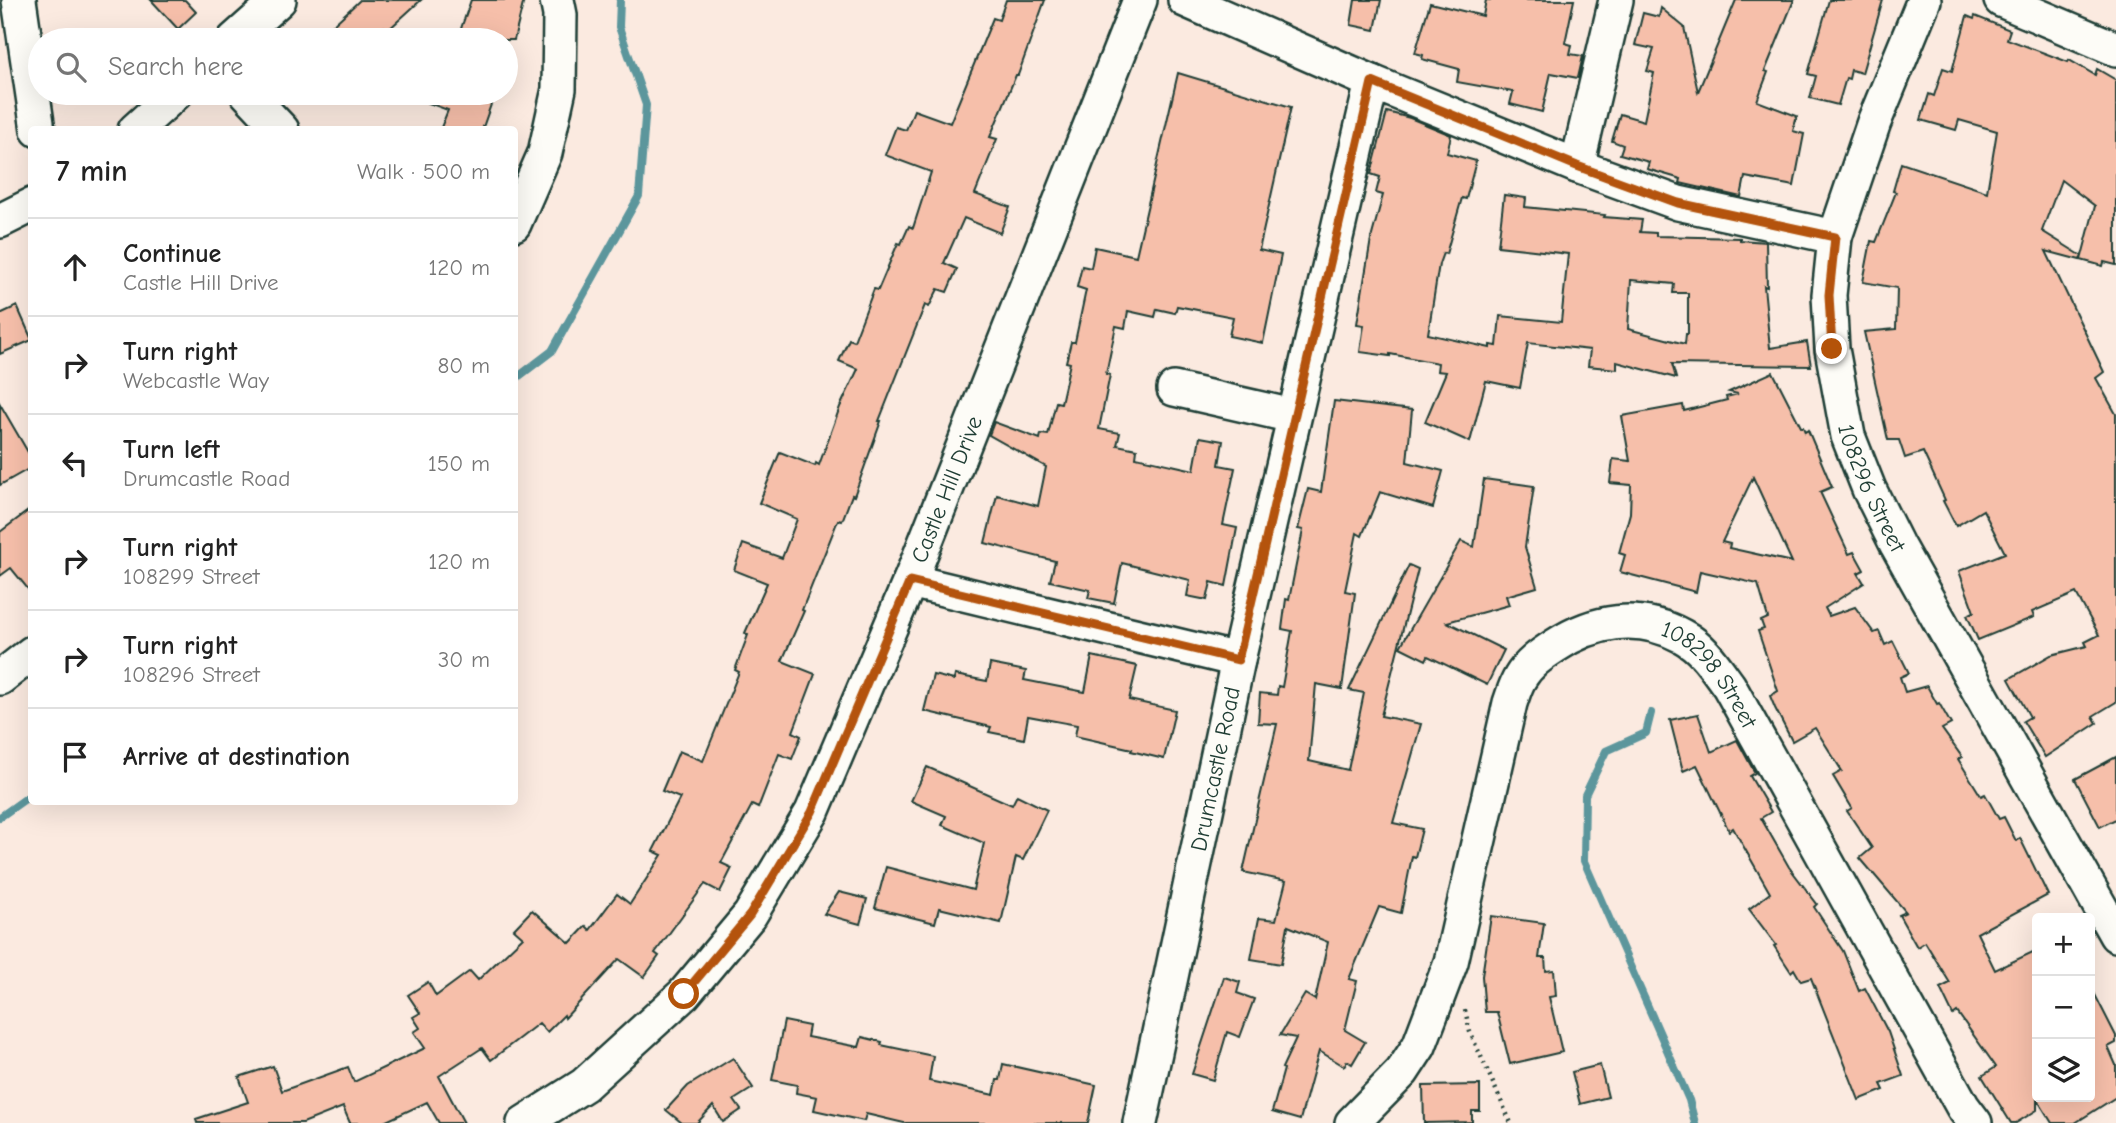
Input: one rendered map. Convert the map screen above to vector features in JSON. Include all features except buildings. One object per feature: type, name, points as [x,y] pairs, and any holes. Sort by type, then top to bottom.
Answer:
[{"type":"street","points":[[19,0],[28,62]]},
{"type":"street","points":[[248,28],[279,0]]},
{"type":"street","points":[[518,215],[545,153],[559,89],[560,15],[557,0]]},
{"type":"street","name":"Castle Hill Drive","points":[[524,1123],[584,1085],[684,994],[750,915],[812,812],[910,581],[1140,0]]},
{"type":"street","points":[[1185,0],[1372,82],[1577,166],[1678,203],[1835,237]]},
{"type":"street","points":[[1577,166],[1616,0]]},
{"type":"street","name":"108296 Street","points":[[1924,0],[1874,122],[1835,237],[1829,295],[1832,349],[1848,436],[1869,489],[1897,545],[2116,935]]},
{"type":"street","points":[[2001,0],[2116,49]]},
{"type":"street","name":"Drumcastle Road","points":[[1140,1123],[1238,660],[1372,82]]},
{"type":"street","points":[[34,105],[37,126]]},
{"type":"street","points":[[139,126],[163,105]]},
{"type":"street","points":[[258,105],[278,126]]},
{"type":"street","points":[[0,221],[28,207]]},
{"type":"street","points":[[1174,389],[1293,416]]},
{"type":"street","points":[[910,581],[1238,660]]},
{"type":"street","name":"108298 Street","points":[[1352,1123],[1402,1072],[1419,1046],[1451,962],[1510,703],[1520,679],[1536,658],[1574,633],[1598,625],[1629,621],[1656,625],[1683,636],[1705,653],[1729,686],[1975,1123]]},
{"type":"street","points":[[0,678],[28,656]]},
{"type":"path","points":[[1464,1009],[1470,1032],[1511,1123]]},
{"type":"waterway","points":[[518,377],[552,351],[639,196],[646,105],[619,27],[620,0]]},
{"type":"waterway","points":[[1651,713],[1646,733],[1606,751],[1585,795],[1584,861],[1689,1100],[1695,1123]]},
{"type":"waterway","points":[[0,817],[28,797]]},
{"type":"route","points":[[684,994],[750,915],[812,812],[910,581],[1238,660],[1372,82],[1577,166],[1678,203],[1835,237],[1829,295],[1832,349]]}]
